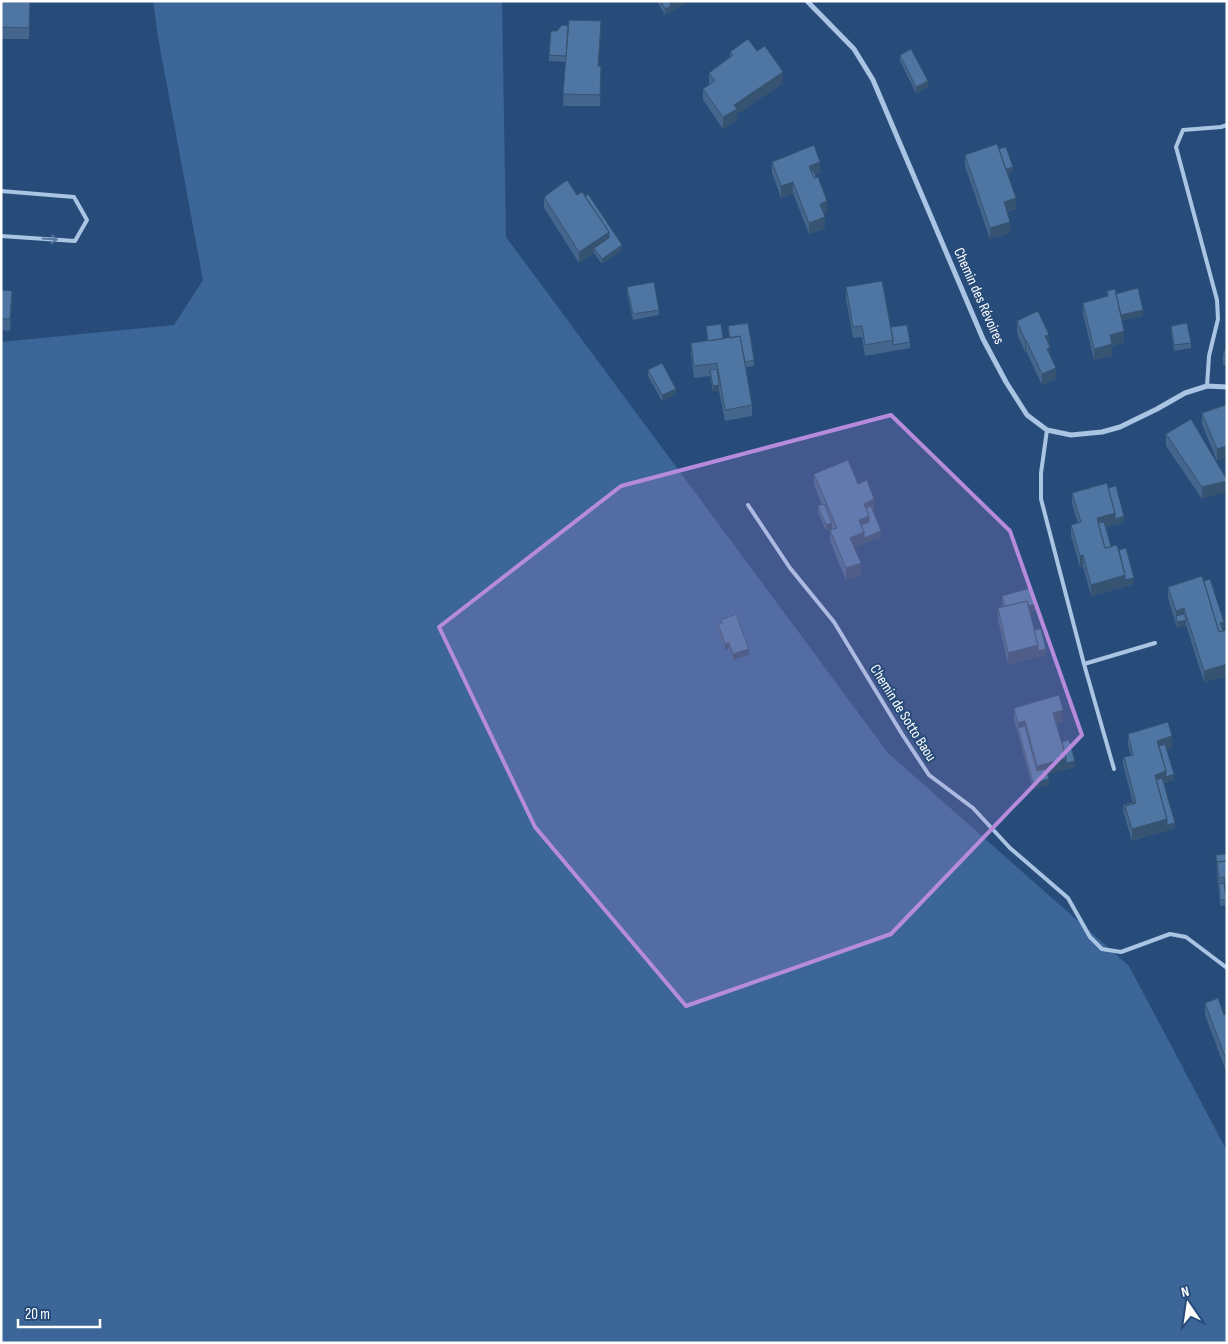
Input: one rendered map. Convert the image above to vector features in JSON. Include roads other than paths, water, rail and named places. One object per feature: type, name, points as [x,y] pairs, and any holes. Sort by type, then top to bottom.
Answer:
[{"type":"street","name":"Chemin des Révoires","points":[[808,1],[854,49],[873,80],[982,339],[1027,415],[1047,430],[1071,435],[1102,432],[1120,428],[1185,392],[1207,386],[1227,387]]},
{"type":"lane","points":[[1207,386],[1209,356],[1218,319],[1217,300],[1176,147],[1183,130],[1227,125]]},
{"type":"lane","points":[[1,191],[74,198],[87,220],[75,241],[1,236]]},
{"type":"lane","points":[[1047,430],[1041,474],[1042,499],[1084,664],[1114,770]]},
{"type":"lane","name":"Chemin de Sotto Baou","points":[[748,505],[790,568],[834,622],[929,775],[973,808],[1010,848],[1068,898],[1090,937],[1102,949],[1121,952],[1170,934],[1186,937],[1227,968]]},
{"type":"lane","points":[[1084,664],[1155,643]]}]
